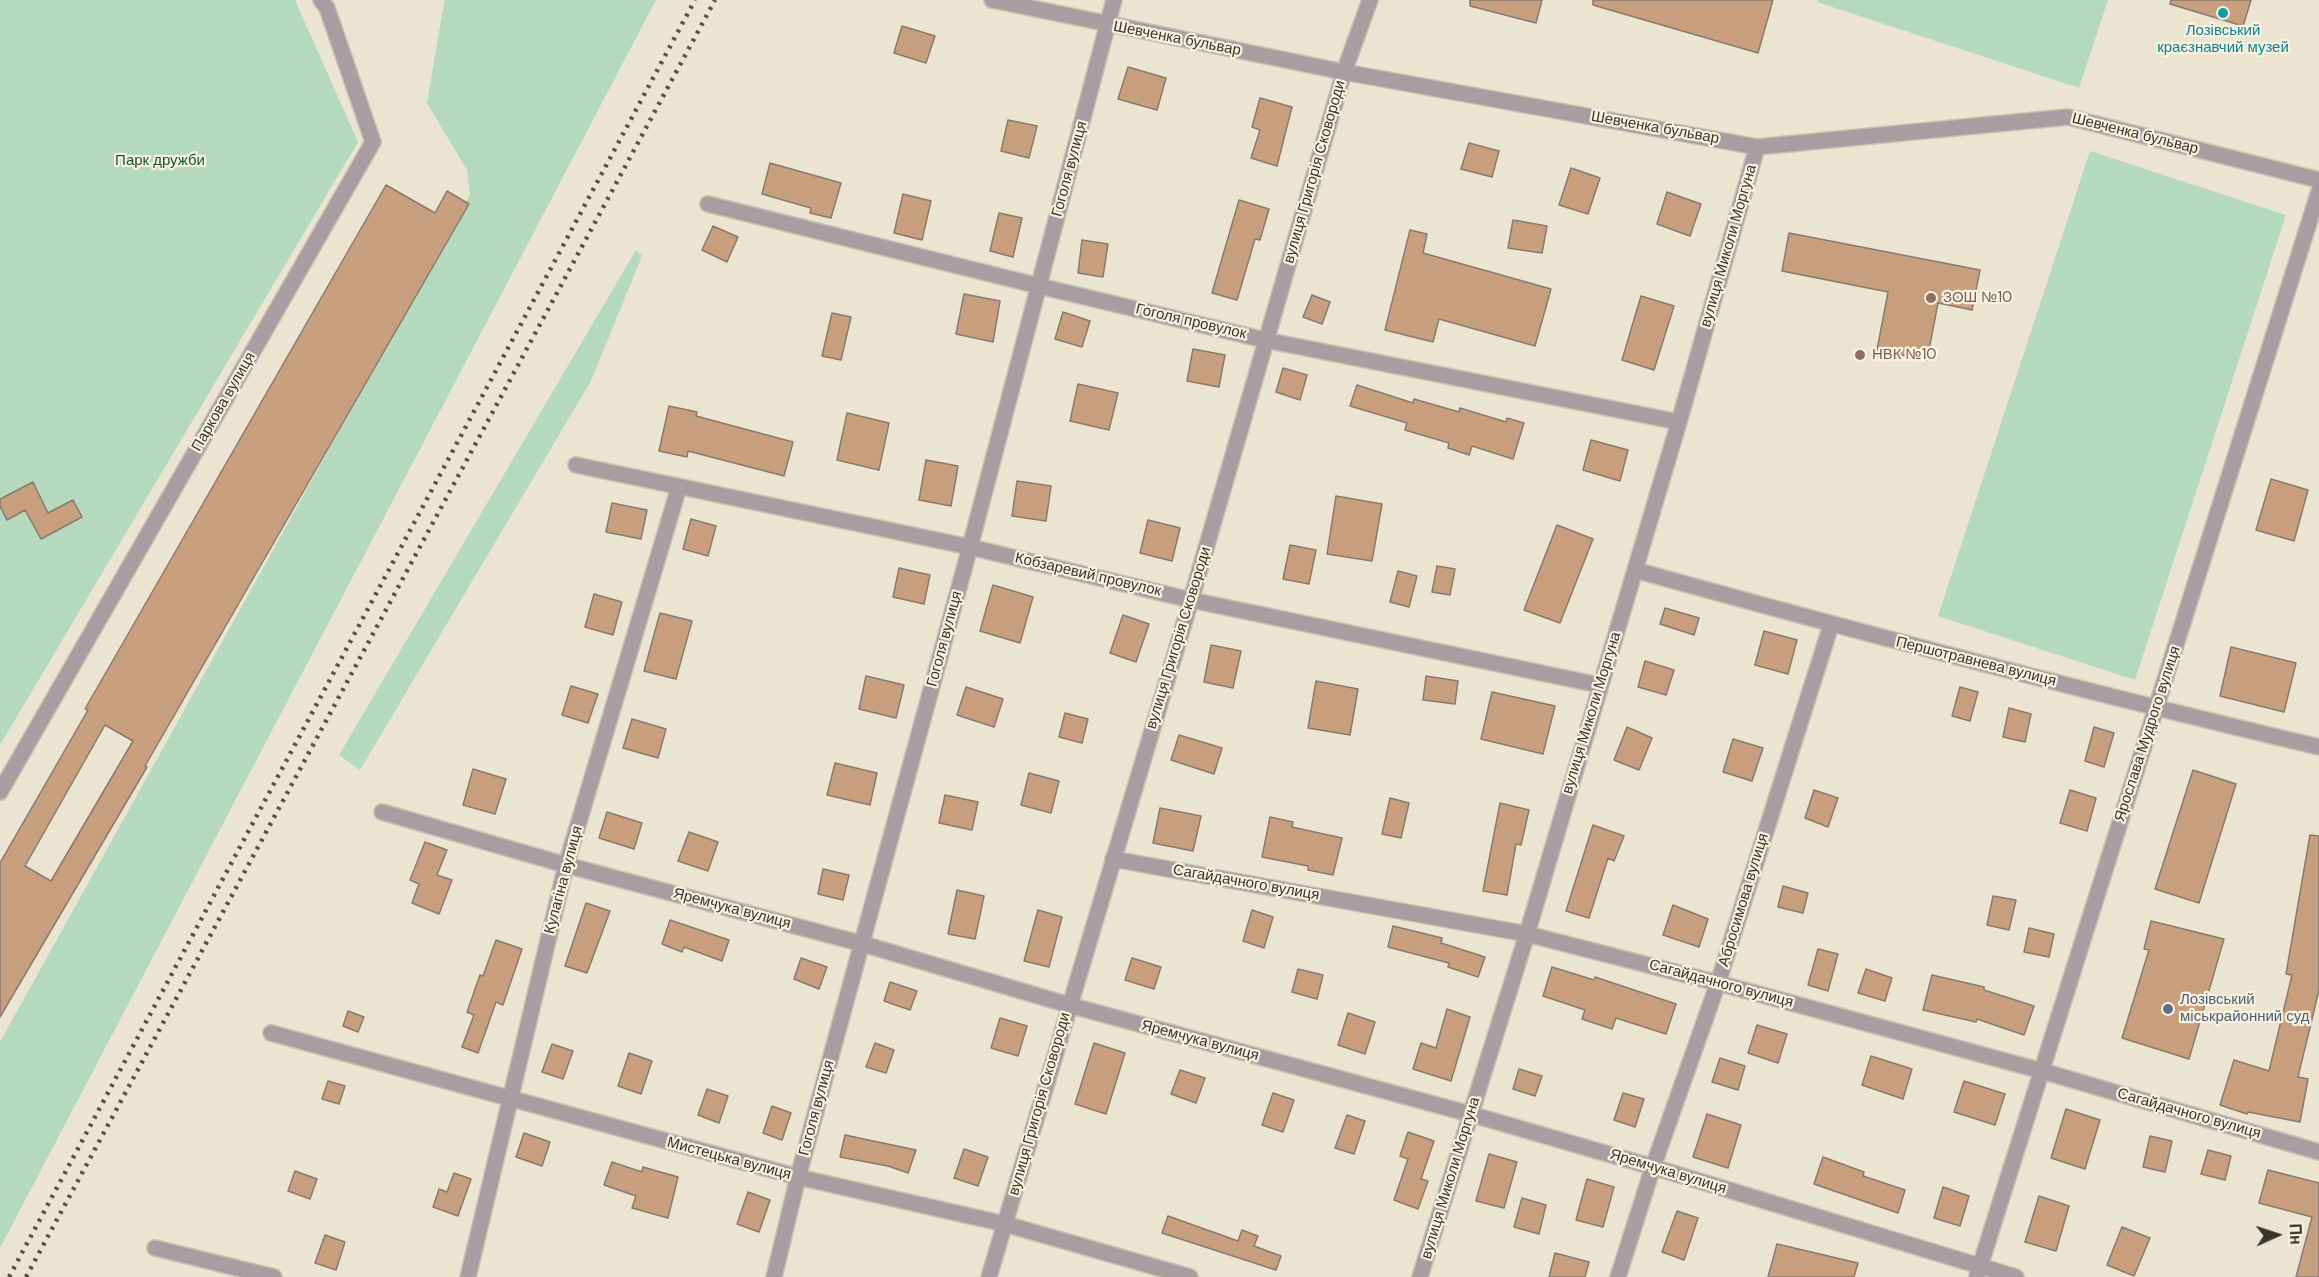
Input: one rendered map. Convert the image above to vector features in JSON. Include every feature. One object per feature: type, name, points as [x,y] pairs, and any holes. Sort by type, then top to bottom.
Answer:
[{"type":"street","name":"Паркова вулиця","points":[[0,792],[373,142],[327,8],[321,0]]},
{"type":"street","name":"Шевченка бульвар","points":[[992,0],[1344,72],[1757,147],[2068,117],[2319,180]]},
{"type":"street","name":"Гоголя вулиця","points":[[774,1277],[798,1178],[970,547],[1114,0]]},
{"type":"street","name":"вулиця Григорія Сковороди","points":[[989,1277],[1191,600],[1344,72],[1370,0]]},
{"type":"street","name":"вулиця Миколи Моргуна","points":[[1420,1277],[1527,934],[1599,685],[1679,422],[1757,147]]},
{"type":"street","name":"Ярослава Мудрого вулиця","points":[[1978,1272],[2319,192]]},
{"type":"street","name":"Гоголя провулок","points":[[708,204],[1265,340],[1679,422]]},
{"type":"street","name":"Кобзаревий провулок","points":[[576,465],[970,547],[1191,600],[1599,685]]},
{"type":"street","name":"Кулагіна вулиця","points":[[468,1277],[566,865],[679,487]]},
{"type":"street","name":"Першотравнева вулиця","points":[[1635,570],[1831,625],[2157,709],[2319,747]]},
{"type":"street","name":"Абросимова вулиця","points":[[1618,1277],[1653,1167],[1718,982],[1831,625]]},
{"type":"street","name":"Яремчука вулиця","points":[[382,812],[566,865],[863,944],[1069,1005],[1470,1114],[1653,1167],[1978,1272],[2016,1277]]},
{"type":"street","name":"Сагайдачного вулиця","points":[[1113,859],[1527,934],[1718,982],[2042,1071],[2319,1152]]},
{"type":"street","name":"Мистецька вулиця","points":[[271,1033],[798,1178],[1005,1224],[1190,1277]]},
{"type":"street","points":[[155,1248],[273,1277]]},
{"type":"green space","name":"Парк дружби","points":[[0,0],[295,0],[358,142],[0,745]]},
{"type":"green space","points":[[446,0],[656,0],[0,1248],[0,1042],[470,195],[467,170],[427,103]]},
{"type":"green space","points":[[1818,0],[2108,0],[2079,88],[1817,2]]},
{"type":"green space","points":[[2090,151],[2286,215],[2135,680],[1938,616]]},
{"type":"green space","points":[[636,250],[642,256],[591,381],[360,770],[339,755]]},
{"type":"building","points":[[1470,0],[1542,0],[1536,23],[1470,6]]},
{"type":"building","points":[[1593,0],[1773,0],[1758,53],[1593,5]]},
{"type":"building","name":"Лозівський краєзнавчий музей","points":[[2171,0],[2251,0],[2243,26],[2170,4]]},
{"type":"building","points":[[902,26],[935,36],[926,63],[894,53]]},
{"type":"building","points":[[1128,67],[1166,78],[1157,110],[1118,99]]},
{"type":"building","points":[[1260,98],[1292,107],[1277,166],[1251,158],[1260,130],[1252,127]]},
{"type":"building","points":[[1008,120],[1037,126],[1029,158],[1001,151]]},
{"type":"building","points":[[1469,143],[1499,151],[1492,177],[1461,169]]},
{"type":"building","points":[[770,163],[841,183],[831,218],[810,213],[811,208],[762,194]]},
{"type":"building","points":[[1571,168],[1600,178],[1588,214],[1559,205]]},
{"type":"building","points":[[386,185],[435,213],[447,191],[469,204],[145,766],[147,767],[0,1017],[0,863],[88,710],[85,709]],"holes":[[[105,725],[133,741],[51,881],[25,866]]]},
{"type":"building","points":[[1667,192],[1701,204],[1690,236],[1657,224]]},
{"type":"building","points":[[903,194],[931,201],[922,240],[894,233]]},
{"type":"building","points":[[1239,200],[1269,209],[1260,240],[1255,239],[1237,300],[1212,293]]},
{"type":"building","points":[[999,213],[1022,218],[1013,257],[990,251]]},
{"type":"building","points":[[1513,220],[1547,226],[1542,253],[1508,248]]},
{"type":"building","points":[[713,226],[738,237],[727,262],[702,250]]},
{"type":"building","points":[[1410,230],[1427,234],[1423,253],[1551,289],[1535,346],[1439,319],[1433,342],[1385,330]]},
{"type":"building","name":"ЗОШ №10","points":[[1789,233],[1980,270],[1972,310],[1938,303],[1927,360],[1877,350],[1888,292],[1782,271]]},
{"type":"building","points":[[1082,240],[1108,244],[1103,277],[1078,273]]},
{"type":"building","points":[[964,294],[1000,301],[993,342],[956,334]]},
{"type":"building","points":[[1312,295],[1330,302],[1322,324],[1303,317]]},
{"type":"building","points":[[1641,296],[1674,306],[1654,370],[1622,360]]},
{"type":"building","points":[[1063,312],[1090,321],[1082,347],[1055,339]]},
{"type":"building","points":[[832,313],[851,317],[841,360],[822,356]]},
{"type":"building","points":[[1193,349],[1225,355],[1219,387],[1187,381]]},
{"type":"building","points":[[1283,368],[1307,375],[1300,400],[1276,392]]},
{"type":"building","points":[[1078,384],[1118,393],[1109,430],[1070,421]]},
{"type":"building","points":[[1357,385],[1413,403],[1414,399],[1459,412],[1460,408],[1506,422],[1507,418],[1524,423],[1513,459],[1472,446],[1469,455],[1448,448],[1449,443],[1405,430],[1407,423],[1350,406]]},
{"type":"building","points":[[669,406],[697,412],[696,416],[793,442],[784,476],[688,451],[687,457],[659,451]]},
{"type":"building","points":[[847,413],[889,423],[879,470],[837,460]]},
{"type":"building","points":[[1591,440],[1628,450],[1620,481],[1583,470]]},
{"type":"building","points":[[926,460],[958,466],[951,506],[919,500]]},
{"type":"building","points":[[2271,479],[2308,490],[2294,541],[2256,530]]},
{"type":"building","points":[[1017,481],[1051,486],[1046,521],[1012,516]]},
{"type":"building","points":[[33,482],[48,513],[73,500],[82,517],[41,539],[25,510],[7,520],[0,506],[0,499]]},
{"type":"building","points":[[1336,496],[1382,504],[1372,561],[1327,554]]},
{"type":"building","points":[[612,503],[647,510],[641,539],[606,532]]},
{"type":"building","points":[[691,519],[716,526],[708,556],[683,549]]},
{"type":"building","points":[[1148,520],[1180,528],[1172,561],[1140,553]]},
{"type":"building","points":[[1557,525],[1593,539],[1560,623],[1524,610]]},
{"type":"building","points":[[1290,545],[1316,550],[1309,584],[1283,579]]},
{"type":"building","points":[[1437,566],[1455,569],[1450,595],[1432,592]]},
{"type":"building","points":[[899,568],[930,575],[924,604],[893,597]]},
{"type":"building","points":[[1398,571],[1417,576],[1409,607],[1390,602]]},
{"type":"building","points":[[993,585],[1033,597],[1020,643],[980,631]]},
{"type":"building","points":[[594,594],[622,602],[613,635],[585,627]]},
{"type":"building","points":[[1665,608],[1699,618],[1694,635],[1660,624]]},
{"type":"building","points":[[660,613],[692,621],[676,679],[644,671]]},
{"type":"building","points":[[1123,615],[1149,624],[1136,662],[1110,653]]},
{"type":"building","points":[[1764,631],[1797,640],[1788,674],[1755,665]]},
{"type":"building","points":[[1211,645],[1241,651],[1233,688],[1204,682]]},
{"type":"building","points":[[2231,647],[2296,663],[2284,712],[2220,696]]},
{"type":"building","points":[[1645,661],[1674,670],[1666,695],[1638,687]]},
{"type":"building","points":[[866,676],[904,685],[896,718],[859,709]]},
{"type":"building","points":[[1426,676],[1458,681],[1455,704],[1423,700]]},
{"type":"building","points":[[1316,681],[1358,689],[1350,735],[1308,728]]},
{"type":"building","points":[[571,686],[598,694],[588,723],[562,715]]},
{"type":"building","points":[[966,687],[1003,699],[994,727],[957,715]]},
{"type":"building","points":[[1960,687],[1978,692],[1970,721],[1952,716]]},
{"type":"building","points":[[1492,692],[1555,706],[1543,754],[1481,739]]},
{"type":"building","points":[[2009,708],[2031,714],[2025,742],[2003,737]]},
{"type":"building","points":[[1065,713],[1088,719],[1082,743],[1059,737]]},
{"type":"building","points":[[632,719],[666,729],[658,758],[623,748]]},
{"type":"building","points":[[1627,727],[1652,738],[1639,770],[1614,760]]},
{"type":"building","points":[[2094,727],[2114,733],[2104,767],[2085,761]]},
{"type":"building","points":[[1179,735],[1222,748],[1214,774],[1171,760]]},
{"type":"building","points":[[1733,739],[1763,748],[1752,781],[1723,772]]},
{"type":"building","points":[[835,763],[877,773],[870,805],[827,795]]},
{"type":"building","points":[[473,769],[506,779],[495,814],[463,805]]},
{"type":"building","points":[[2193,770],[2236,784],[2199,903],[2155,889]]},
{"type":"building","points":[[1029,773],[1059,781],[1051,813],[1021,805]]},
{"type":"building","points":[[1814,790],[1838,798],[1828,827],[1805,818]]},
{"type":"building","points":[[2070,790],[2096,798],[2087,831],[2060,823]]},
{"type":"building","points":[[945,795],[978,802],[972,830],[939,823]]},
{"type":"building","points":[[1390,798],[1409,803],[1401,838],[1382,834]]},
{"type":"building","points":[[1500,803],[1529,810],[1521,845],[1516,844],[1507,895],[1483,891]]},
{"type":"building","points":[[1160,808],[1201,816],[1193,851],[1153,843]]},
{"type":"building","points":[[607,812],[642,823],[634,849],[599,838]]},
{"type":"building","points":[[1270,817],[1293,822],[1292,827],[1342,838],[1333,875],[1308,870],[1308,866],[1262,857]]},
{"type":"building","points":[[1593,825],[1624,836],[1614,861],[1608,858],[1589,918],[1566,911]]},
{"type":"building","points":[[689,832],[718,842],[708,871],[678,861]]},
{"type":"building","points":[[2310,835],[2319,836],[2319,990],[2298,1077],[2308,1079],[2300,1122],[2248,1112],[2247,1114],[2220,1105],[2234,1060],[2269,1071],[2292,975],[2286,974]]},
{"type":"building","points":[[425,842],[447,850],[437,875],[452,880],[439,914],[412,903],[419,884],[410,880]]},
{"type":"building","points":[[823,869],[849,875],[843,900],[818,894]]},
{"type":"building","points":[[1783,886],[1808,893],[1803,913],[1778,907]]},
{"type":"building","points":[[957,890],[984,896],[975,939],[948,934]]},
{"type":"building","points":[[1993,896],[2016,900],[2009,930],[1987,925]]},
{"type":"building","points":[[586,903],[610,911],[587,973],[565,966]]},
{"type":"building","points":[[1673,905],[1708,919],[1699,947],[1663,935]]},
{"type":"building","points":[[1038,910],[1062,917],[1049,967],[1024,961]]},
{"type":"building","points":[[1252,910],[1273,917],[1264,948],[1243,941]]},
{"type":"building","points":[[670,920],[729,940],[722,961],[684,947],[682,952],[662,944]]},
{"type":"building","name":"Лозівський міськрайонний суд","points":[[2151,921],[2224,939],[2189,1059],[2122,1038],[2149,950],[2144,949]]},
{"type":"building","points":[[1393,926],[1442,938],[1441,943],[1485,957],[1478,977],[1448,967],[1449,963],[1388,947]]},
{"type":"building","points":[[2029,928],[2054,934],[2049,957],[2024,952]]},
{"type":"building","points":[[496,940],[522,949],[503,1005],[496,1002],[478,1053],[462,1047],[474,1015],[467,1012]]},
{"type":"building","points":[[1818,949],[1838,954],[1828,991],[1808,985]]},
{"type":"building","points":[[801,958],[827,967],[819,989],[794,979]]},
{"type":"building","points":[[1132,958],[1161,967],[1154,989],[1125,980]]},
{"type":"building","points":[[1552,967],[1594,980],[1595,977],[1676,1004],[1666,1034],[1616,1018],[1612,1029],[1582,1019],[1585,1010],[1543,996]]},
{"type":"building","points":[[1298,969],[1323,975],[1317,999],[1292,992]]},
{"type":"building","points":[[1866,969],[1892,978],[1885,1001],[1858,993]]},
{"type":"building","points":[[1932,975],[1984,987],[1984,990],[2034,1006],[2024,1035],[1977,1019],[1976,1022],[1923,1010]]},
{"type":"building","points":[[890,982],[917,991],[910,1010],[884,1001]]},
{"type":"building","points":[[1447,1009],[1470,1017],[1451,1081],[1413,1069],[1421,1043],[1436,1048]]},
{"type":"building","points":[[348,1011],[364,1017],[358,1032],[343,1026]]},
{"type":"building","points":[[1348,1013],[1375,1022],[1365,1054],[1338,1045]]},
{"type":"building","points":[[1000,1018],[1027,1026],[1018,1056],[991,1048]]},
{"type":"building","points":[[1757,1025],[1787,1034],[1778,1063],[1748,1053]]},
{"type":"building","points":[[875,1043],[894,1050],[886,1073],[866,1067]]},
{"type":"building","points":[[1094,1043],[1125,1053],[1106,1114],[1075,1104]]},
{"type":"building","points":[[552,1044],[573,1051],[563,1079],[542,1072]]},
{"type":"building","points":[[629,1053],[652,1061],[641,1094],[618,1086]]},
{"type":"building","points":[[1871,1056],[1912,1069],[1903,1099],[1862,1085]]},
{"type":"building","points":[[1720,1058],[1745,1066],[1738,1090],[1712,1082]]},
{"type":"building","points":[[1519,1069],[1542,1076],[1535,1096],[1513,1089]]},
{"type":"building","points":[[1180,1070],[1205,1078],[1196,1103],[1171,1094]]},
{"type":"building","points":[[328,1081],[345,1086],[339,1104],[322,1099]]},
{"type":"building","points":[[1964,1081],[2005,1094],[1995,1125],[1954,1112]]},
{"type":"building","points":[[707,1089],[728,1096],[719,1123],[698,1115]]},
{"type":"building","points":[[1273,1093],[1294,1100],[1283,1132],[1262,1125]]},
{"type":"building","points":[[1623,1093],[1644,1099],[1635,1127],[1614,1120]]},
{"type":"building","points":[[772,1106],[791,1113],[782,1140],[763,1133]]},
{"type":"building","points":[[2066,1109],[2100,1120],[2085,1169],[2051,1158]]},
{"type":"building","points":[[1707,1114],[1741,1125],[1728,1168],[1693,1157]]},
{"type":"building","points":[[1347,1115],[1365,1121],[1354,1154],[1335,1148]]},
{"type":"building","points":[[1408,1132],[1434,1141],[1421,1179],[1428,1181],[1418,1209],[1394,1200],[1408,1159],[1400,1156]]},
{"type":"building","points":[[524,1133],[550,1142],[542,1166],[516,1157]]},
{"type":"building","points":[[845,1135],[916,1150],[908,1173],[888,1166],[840,1157]]},
{"type":"building","points":[[2150,1136],[2172,1141],[2165,1172],[2143,1167]]},
{"type":"building","points":[[964,1149],[988,1157],[978,1186],[954,1178]]},
{"type":"building","points":[[2208,1150],[2231,1156],[2225,1180],[2201,1174]]},
{"type":"building","points":[[1489,1154],[1517,1162],[1504,1208],[1476,1201]]},
{"type":"building","points":[[1823,1157],[1864,1172],[1863,1176],[1905,1190],[1898,1213],[1814,1184]]},
{"type":"building","points":[[612,1162],[642,1172],[643,1167],[678,1177],[668,1218],[632,1208],[636,1196],[604,1185]]},
{"type":"building","points":[[2268,1170],[2319,1183],[2319,1277],[2296,1277],[2312,1217],[2259,1203]]},
{"type":"building","points":[[295,1171],[317,1179],[310,1199],[288,1191]]},
{"type":"building","points":[[454,1173],[471,1179],[458,1216],[433,1207],[439,1189],[447,1192]]},
{"type":"building","points":[[1587,1179],[1614,1187],[1603,1227],[1576,1220]]},
{"type":"building","points":[[1943,1187],[1969,1196],[1960,1226],[1934,1218]]},
{"type":"building","points":[[748,1192],[770,1200],[759,1232],[737,1224]]},
{"type":"building","points":[[2039,1196],[2069,1206],[2056,1251],[2025,1242]]},
{"type":"building","points":[[1522,1198],[1546,1205],[1539,1234],[1514,1227]]},
{"type":"building","points":[[1677,1211],[1698,1218],[1684,1260],[1662,1252]]},
{"type":"building","points":[[1168,1216],[1238,1241],[1242,1230],[1258,1236],[1254,1246],[1281,1256],[1276,1270],[1162,1233]]},
{"type":"building","points":[[2122,1227],[2150,1238],[2134,1276],[2107,1265]]},
{"type":"building","points":[[325,1235],[345,1242],[336,1270],[315,1263]]},
{"type":"building","points":[[1777,1244],[1858,1263],[1854,1277],[1768,1277]]},
{"type":"building","points":[[1555,1253],[1589,1262],[1585,1277],[1549,1277]]},
{"type":"railway","points":[[9,1277],[695,0]]},
{"type":"railway","points":[[26,1277],[715,0]]},
{"type":"place","name":"Лозівський краєзнавчий музей","points":[[2223,13]]},
{"type":"place","name":"ЗОШ №10","points":[[1931,298]]},
{"type":"place","name":"НВК №10","points":[[1860,355]]},
{"type":"place","name":"Лозівський міськрайонний суд","points":[[2168,1009]]}]
